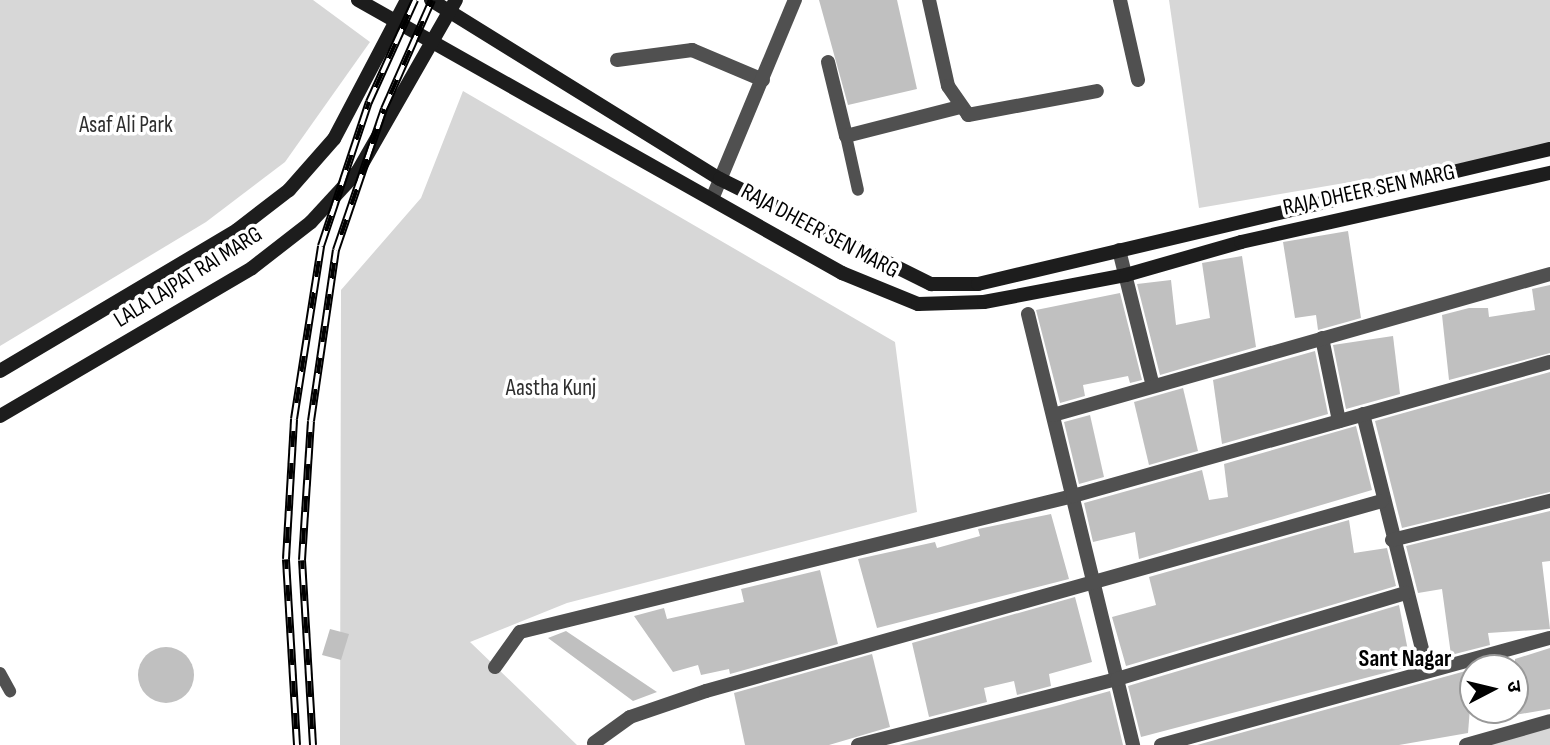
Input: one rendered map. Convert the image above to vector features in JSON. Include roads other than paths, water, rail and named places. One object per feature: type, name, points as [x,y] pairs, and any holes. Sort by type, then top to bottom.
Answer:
[{"type":"street","name":"RAJA DHEER SEN MARG","points":[[358,0],[842,272],[918,303],[984,302],[1126,275],[1241,242],[1550,173]]},
{"type":"street","name":"LALA LAJPAT RAI MARG","points":[[0,372],[237,230],[289,190],[334,139],[407,0]]},
{"type":"street","name":"RAJA DHEER SEN MARG","points":[[431,0],[453,6],[720,179],[930,284],[978,284],[1550,149]]},
{"type":"street","points":[[712,199],[795,0]]},
{"type":"street","points":[[929,0],[948,86],[968,115],[1097,90]]},
{"type":"street","points":[[1120,0],[1138,80]]},
{"type":"street","name":"LALA LAJPAT RAI MARG","points":[[0,416],[252,268],[311,222],[358,171],[436,44],[453,6]]},
{"type":"street","points":[[617,60],[692,51],[763,80]]},
{"type":"street","points":[[828,62],[846,136],[960,107]]},
{"type":"street","points":[[1119,250],[1153,386]]},
{"type":"street","points":[[1053,415],[1550,274]]},
{"type":"street","points":[[1028,314],[1133,745]]},
{"type":"street","points":[[1322,338],[1339,421]]},
{"type":"street","points":[[495,667],[520,632],[1073,496],[1550,362]]},
{"type":"street","points":[[1363,414],[1382,501],[1427,668]]},
{"type":"street","points":[[594,743],[630,717],[706,691],[1382,501]]},
{"type":"street","points":[[1392,540],[1550,501]]},
{"type":"street","points":[[858,745],[1117,679],[1406,593]]},
{"type":"street","points":[[1161,745],[1427,668],[1550,638]]},
{"type":"street","points":[[1466,745],[1550,722]]},
{"type":"lane","points":[[846,136],[858,190]]},
{"type":"lane","points":[[0,673],[10,691]]},
{"type":"railway","points":[[297,745],[286,559],[294,419],[321,246],[369,102],[415,0]]},
{"type":"railway","points":[[313,745],[302,560],[311,421],[336,250],[384,109],[432,0]]},
{"type":"district","name":"Sant Nagar","points":[[1405,659]]},
{"type":"park label","name":"Asaf Ali Park","points":[[126,125]]},
{"type":"park label","name":"Aastha Kunj","points":[[551,388]]}]
